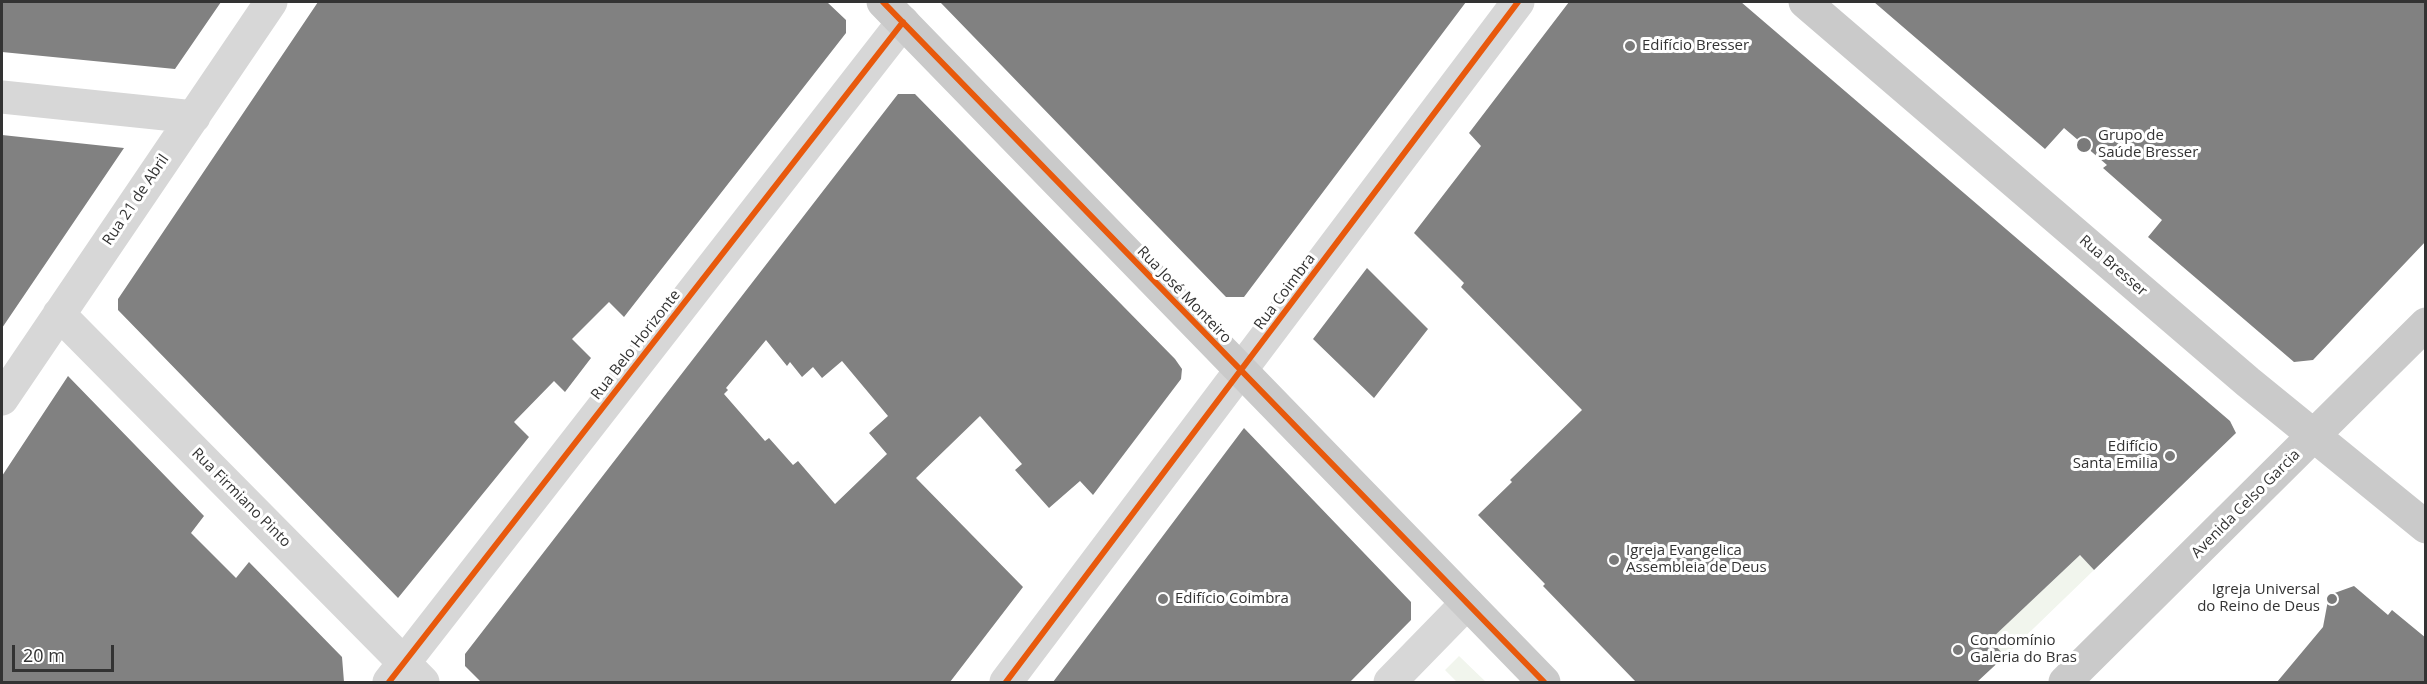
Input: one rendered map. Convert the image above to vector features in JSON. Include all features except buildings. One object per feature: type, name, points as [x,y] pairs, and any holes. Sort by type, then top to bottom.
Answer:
[{"type":"main road","name":"Rua Bresser","points":[[1804,2],[2239,374],[2426,527]]},
{"type":"main road","name":"Rua José Monteiro","points":[[893,12],[1544,682]]},
{"type":"main road","name":"Avenida Celso Garcia","points":[[2065,682],[2426,324]]},
{"type":"street","name":"Rua 21 de Abril","points":[[2,399],[271,2]]},
{"type":"street","name":"Rua Coimbra","points":[[1006,682],[1518,2]]},
{"type":"street","name":"Rua Belo Horizonte","points":[[405,676],[893,12]]},
{"type":"street","points":[[2,97],[194,117]]},
{"type":"street","name":"Rua Firmiano Pinto","points":[[59,314],[405,676]]},
{"type":"street","points":[[1390,682],[1467,603]]},
{"type":"shaded area","points":[[2080,555],[2094,570],[2005,656],[1990,640]]},
{"type":"shaded area","points":[[1459,656],[1486,682],[1457,682],[1445,670]]},
{"type":"cycle path","points":[[883,2],[1544,682]]},
{"type":"cycle path","points":[[1006,682],[1518,2]]},
{"type":"cycle path","points":[[389,682],[903,22]]},
{"type":"place","name":"Edifício Bresser","points":[[1630,46]]},
{"type":"place","name":"Grupo de Saúde Bresser","points":[[2084,145]]},
{"type":"place","name":"Edifício Santa Emilia","points":[[2170,456]]},
{"type":"place","name":"Igreja Evangelica Assembleia de Deus","points":[[1614,560]]},
{"type":"place","name":"Edifício Coimbra","points":[[1163,599]]},
{"type":"place","name":"Igreja Universal do Reino de Deus","points":[[2332,599]]},
{"type":"place","name":"Condomínio Galeria do Bras","points":[[1958,650]]}]
